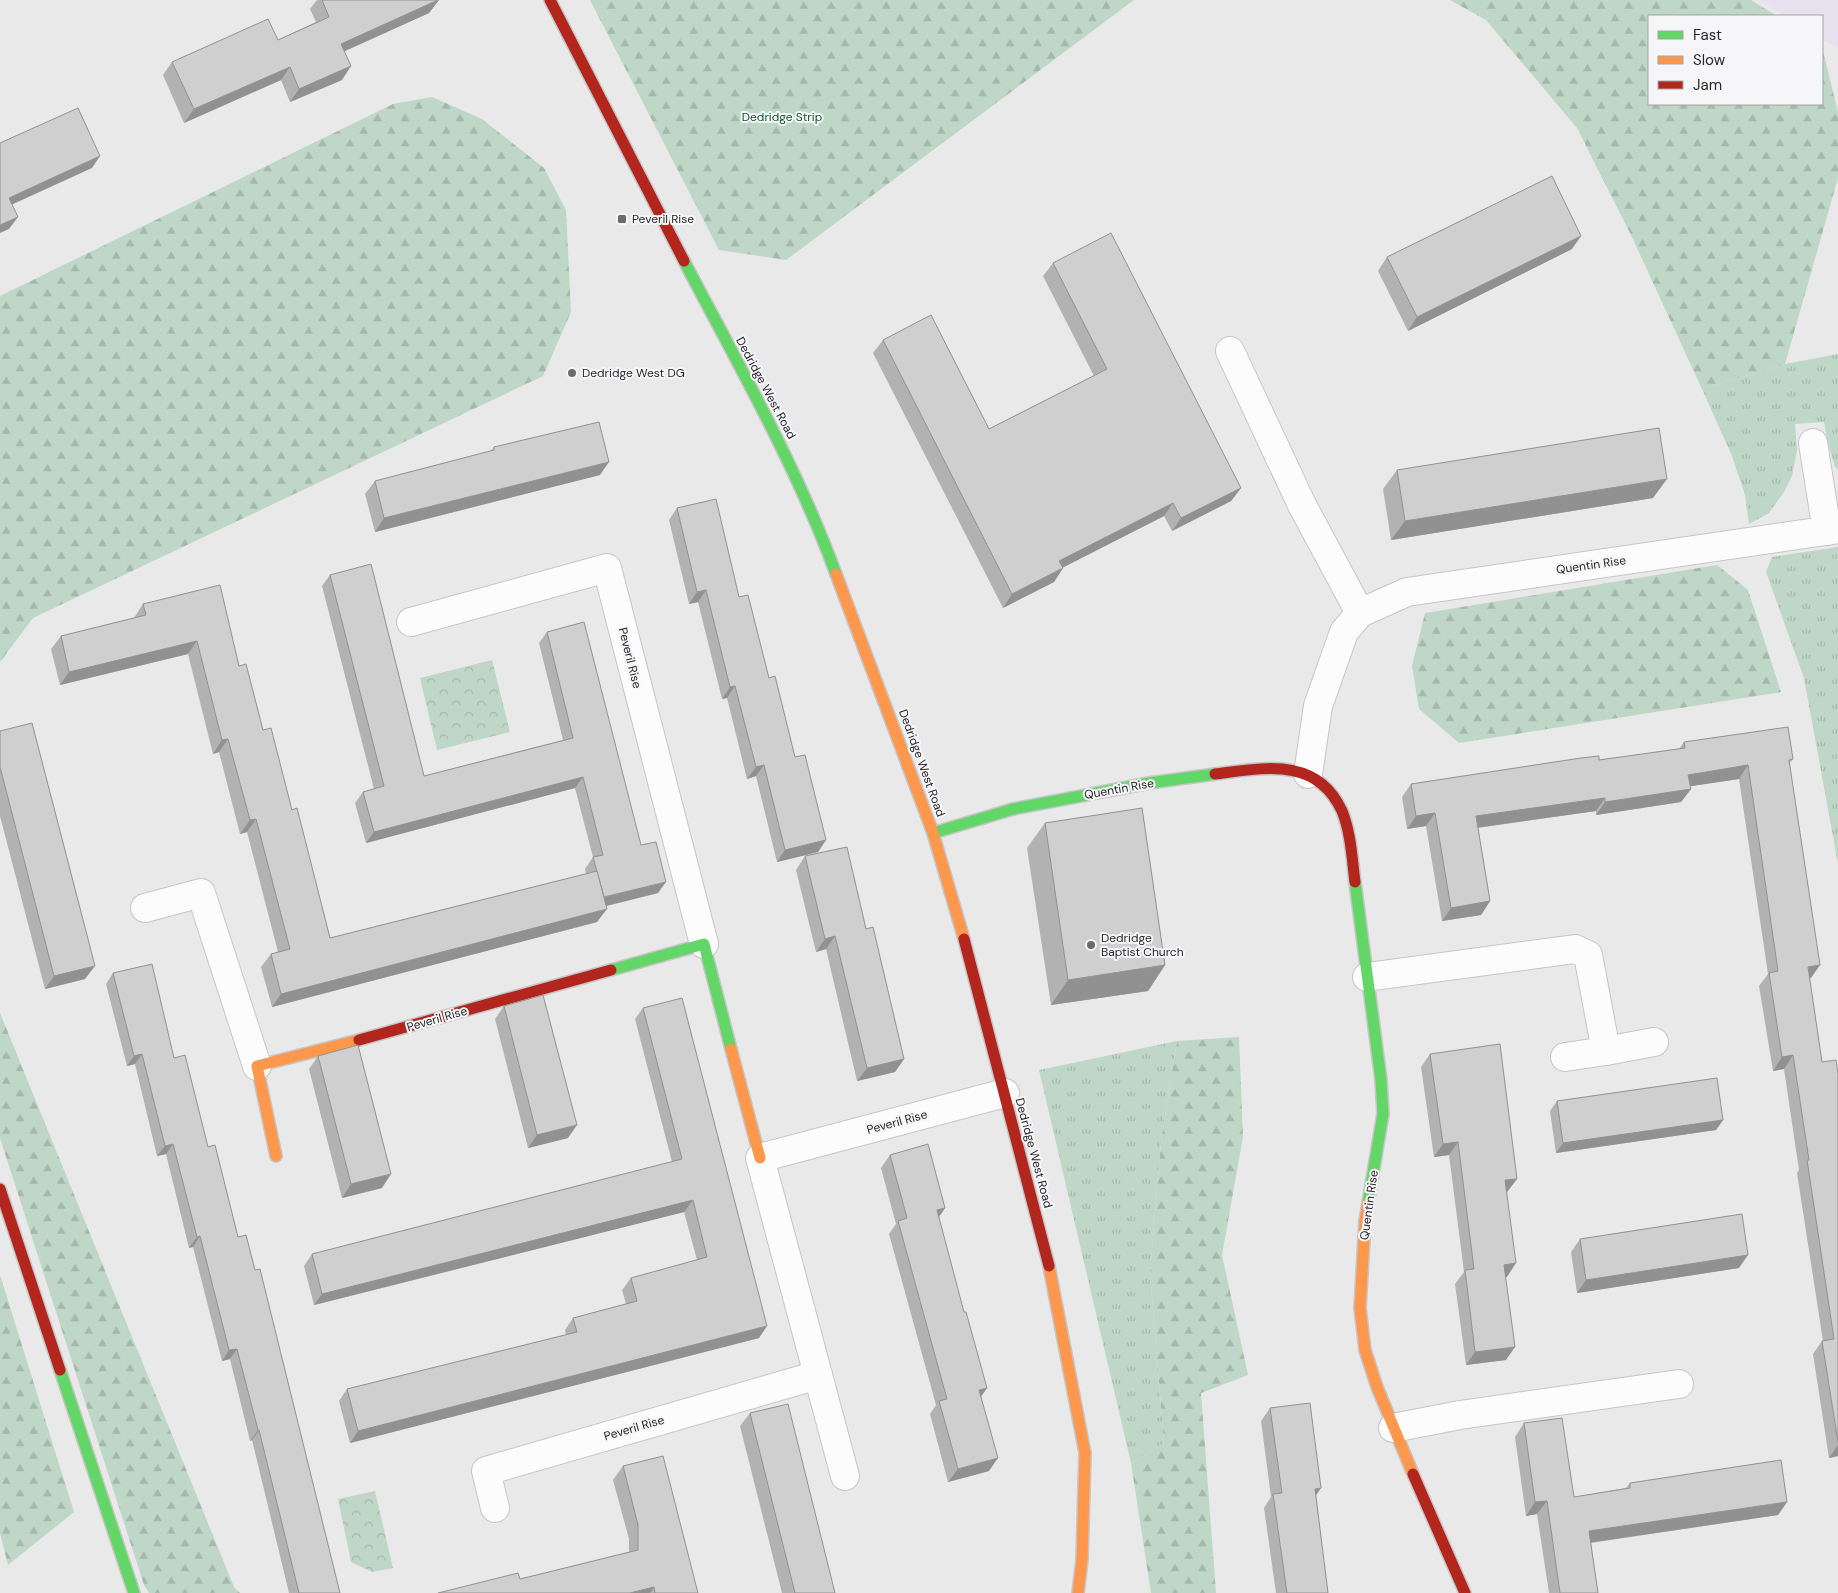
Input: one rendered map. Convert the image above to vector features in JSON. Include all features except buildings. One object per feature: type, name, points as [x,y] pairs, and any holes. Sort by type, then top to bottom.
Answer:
[{"type":"street","name":"Dedridge West Road","points":[[550,0],[660,216],[781,445],[818,525],[933,833],[974,974],[1047,1255],[1085,1453],[1082,1560],[1078,1593]]},
{"type":"street","points":[[1230,351],[1302,505],[1360,612]]},
{"type":"street","name":"Quentin Rise","points":[[1308,774],[1318,706],[1344,632],[1360,612],[1407,592],[1832,530],[1813,443]]},
{"type":"street","name":"Peveril Rise","points":[[411,622],[607,568],[760,1158],[845,1476]]},
{"type":"street","name":"Quentin Rise","points":[[933,833],[1013,809],[1149,783],[1254,769],[1284,769],[1308,774],[1329,790],[1342,812],[1350,843],[1381,1080],[1382,1114],[1365,1221],[1360,1308],[1365,1350],[1393,1428],[1465,1593]]},
{"type":"street","points":[[144,908],[201,893],[257,1066],[276,1156]]},
{"type":"street","name":"Peveril Rise","points":[[257,1066],[417,1025],[704,944]]},
{"type":"street","points":[[1367,977],[1575,949],[1588,955],[1606,1051]]},
{"type":"street","points":[[1565,1057],[1654,1042]]},
{"type":"street","name":"Peveril Rise","points":[[760,1158],[1005,1093]]},
{"type":"street","points":[[0,1189],[134,1593]]},
{"type":"street","name":"Peveril Rise","points":[[496,1508],[486,1471],[818,1375]]},
{"type":"street","points":[[1393,1428],[1460,1415],[1680,1384]]},
{"type":"shaded area","points":[[1758,0],[1838,0],[1838,49],[1823,40],[1823,15],[1783,15]]},
{"type":"green space","name":"Dedridge Strip","points":[[590,0],[1134,0],[786,260],[719,250]]},
{"type":"green space","points":[[1450,0],[1751,0],[1775,15],[1648,15],[1648,105],[1823,105],[1823,51],[1838,112],[1838,178],[1785,364],[1702,389],[1631,235],[1577,128],[1486,20]]},
{"type":"green space","points":[[432,97],[482,119],[544,168],[566,210],[571,312],[543,376],[33,618],[0,662],[0,296],[393,104]]},
{"type":"green space","points":[[1838,354],[1838,469],[1835,467],[1824,422],[1795,424],[1797,450],[1792,476],[1784,492],[1769,513],[1749,524],[1745,495],[1732,456],[1702,389],[1785,364]]},
{"type":"green space","points":[[1838,547],[1838,864],[1804,678],[1766,572],[1772,557]]},
{"type":"green space","points":[[1717,565],[1748,590],[1781,692],[1459,743],[1419,709],[1412,666],[1425,613]]},
{"type":"green space","points":[[492,660],[510,732],[437,750],[420,678]]},
{"type":"green space","points":[[0,1013],[234,1587],[240,1593],[149,1593],[144,1585],[0,1138]]},
{"type":"green space","points":[[1239,1037],[1243,1137],[1222,1255],[1248,1375],[1201,1393],[1216,1593],[1151,1593],[1131,1463],[1164,1443],[1150,1273],[1161,1141],[1177,1041]]},
{"type":"green space","points":[[1177,1041],[1161,1141],[1150,1273],[1164,1443],[1131,1463],[1039,1070]]},
{"type":"green space","points":[[0,1275],[74,1512],[8,1565],[0,1533]]},
{"type":"green space","points":[[375,1491],[393,1568],[372,1572],[351,1562],[338,1499]]},
{"type":"traffic: fast","points":[[684,261],[785,454],[836,574]]},
{"type":"traffic: fast","points":[[933,833],[1013,809],[1149,783],[1215,774]]},
{"type":"traffic: fast","points":[[1355,882],[1381,1080],[1383,1114],[1368,1203]]},
{"type":"traffic: fast","points":[[611,970],[704,944],[731,1049]]},
{"type":"traffic: fast","points":[[60,1370],[134,1593]]},
{"type":"traffic: slow","points":[[836,574],[933,833],[964,939]]},
{"type":"traffic: slow","points":[[276,1156],[257,1066],[359,1040]]},
{"type":"traffic: slow","points":[[731,1049],[760,1158]]},
{"type":"traffic: slow","points":[[1368,1203],[1365,1221],[1360,1308],[1365,1350],[1377,1387],[1413,1474]]},
{"type":"traffic: slow","points":[[1049,1266],[1085,1453],[1082,1560],[1078,1593]]},
{"type":"traffic: jam","points":[[550,0],[684,261]]},
{"type":"traffic: jam","points":[[1215,774],[1270,769],[1288,770],[1304,774],[1318,781],[1331,793],[1345,819],[1355,882]]},
{"type":"traffic: jam","points":[[964,939],[1049,1266]]},
{"type":"traffic: jam","points":[[359,1040],[611,970]]},
{"type":"traffic: jam","points":[[0,1189],[60,1370]]},
{"type":"traffic: jam","points":[[1413,1474],[1465,1593]]},
{"type":"place","name":"Peveril Rise","points":[[622,219]]},
{"type":"place","name":"Dedridge West DG","points":[[572,373]]},
{"type":"place","name":"Dedridge Baptist Church","points":[[1091,945]]}]
